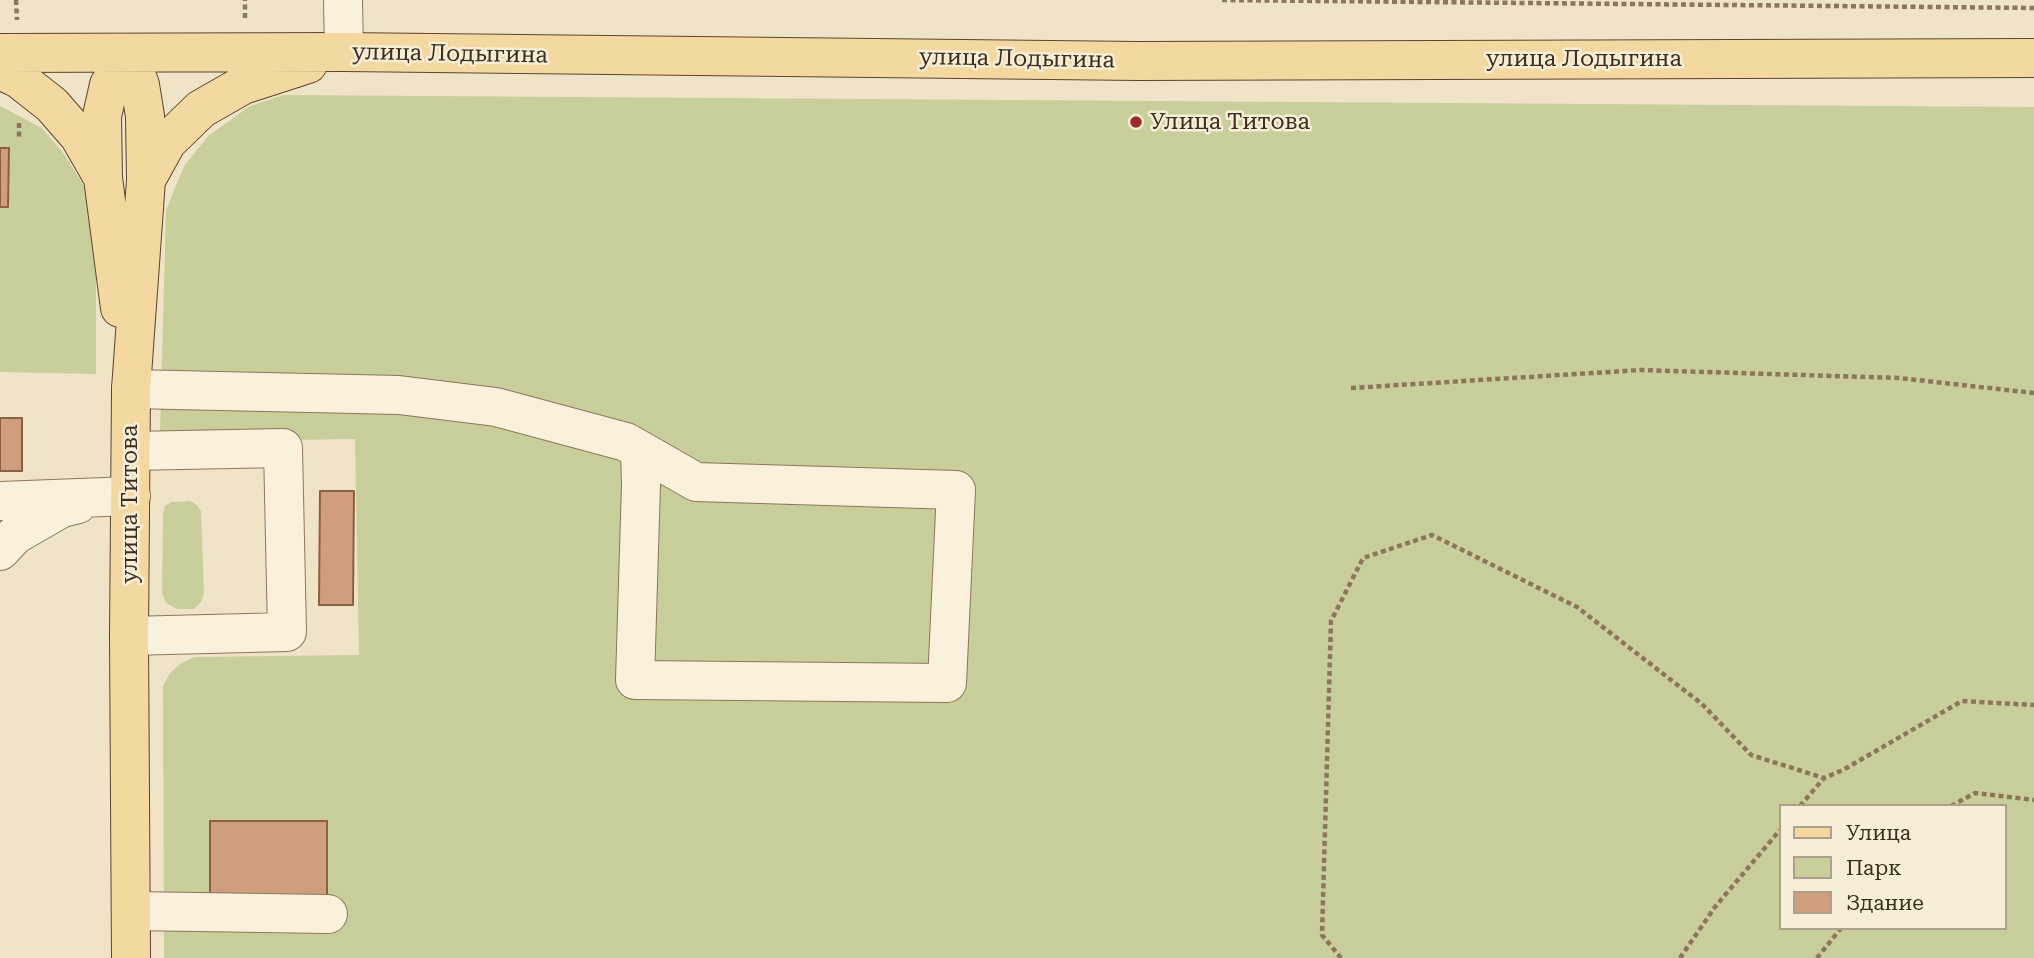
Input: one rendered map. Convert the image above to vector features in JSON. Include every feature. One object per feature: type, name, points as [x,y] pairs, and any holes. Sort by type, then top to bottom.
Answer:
[{"type":"main road","name":"улица Лодыгина","points":[[0,53],[344,52],[1138,61],[2034,58]]},
{"type":"main road","points":[[146,180],[167,142],[201,109],[243,85],[344,52]]},
{"type":"main road","points":[[128,53],[109,85],[102,116],[103,178],[131,390]]},
{"type":"main road","name":"улица Титова","points":[[128,53],[140,85],[145,116],[146,180],[131,390],[131,451],[118,496],[129,636],[131,958]]},
{"type":"main road","points":[[0,70],[19,79],[52,104],[79,136],[103,178]]},
{"type":"lane","points":[[343,0],[344,52]]},
{"type":"lane","points":[[131,390],[399,395],[496,407],[626,442],[640,450],[696,482],[956,490],[947,683],[635,680],[640,450]]},
{"type":"lane","points":[[129,636],[287,632],[283,448],[131,451]]},
{"type":"lane","points":[[0,500],[118,496]]},
{"type":"lane","points":[[0,551],[15,535],[62,509],[118,496]]},
{"type":"lane","points":[[131,911],[328,914]]},
{"type":"path","points":[[1222,0],[2034,8]]},
{"type":"path","points":[[1351,388],[1641,370],[1899,378],[2034,393]]},
{"type":"path","points":[[1341,958],[1322,935],[1331,621],[1363,558],[1432,535],[1577,607],[1702,704],[1751,755],[1824,778]]},
{"type":"path","points":[[1802,804],[1824,778],[1843,770],[1962,701],[2034,705]]},
{"type":"path","points":[[1955,804],[1975,793],[2034,800]]},
{"type":"path","points":[[1680,958],[1715,907],[1778,832]]},
{"type":"path","points":[[1819,958],[1839,930]]},
{"type":"green space","points":[[283,95],[2034,107],[2034,958],[164,958],[163,686],[170,673],[194,657],[359,655],[355,439],[175,442],[160,432],[166,210],[184,166],[208,136],[250,106]]},
{"type":"green space","points":[[0,106],[42,128],[64,154],[84,186],[96,258],[96,374],[0,372]]},
{"type":"green space","points":[[190,501],[201,511],[204,593],[201,602],[194,609],[177,609],[166,603],[162,593],[163,514],[165,506],[171,502]]},
{"type":"building","points":[[0,148],[9,148],[8,207],[0,207]]},
{"type":"building","points":[[0,418],[22,418],[22,471],[0,471]]},
{"type":"building","points":[[320,491],[354,491],[353,605],[319,605]]},
{"type":"building","points":[[210,821],[327,821],[327,898],[210,898]]},
{"type":"place","name":"Улица Титова","points":[[1136,122]]}]
